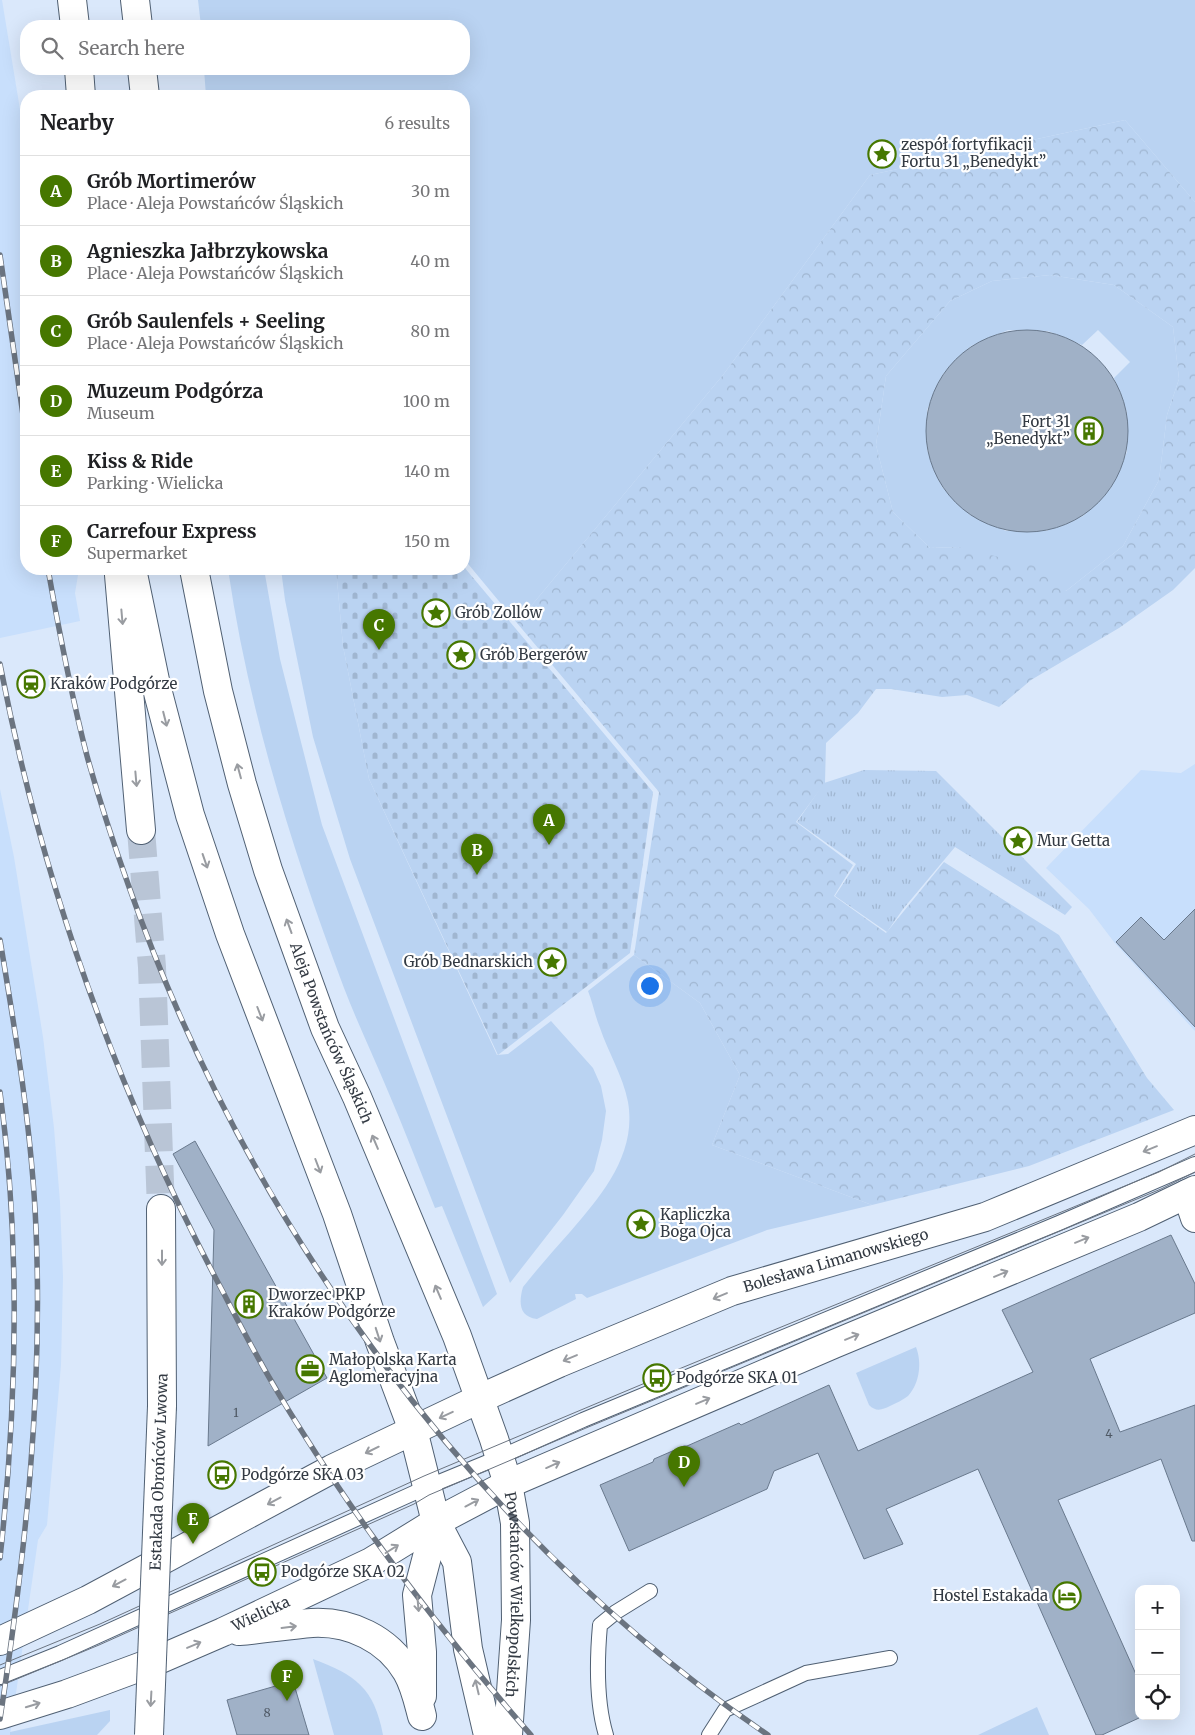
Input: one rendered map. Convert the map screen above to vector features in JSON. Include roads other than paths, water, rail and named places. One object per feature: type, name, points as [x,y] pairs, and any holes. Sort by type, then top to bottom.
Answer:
[{"type":"main road","points":[[72,0],[74,20]]},
{"type":"main road","points":[[135,0],[137,20]]},
{"type":"main road","points":[[79,75],[81,90]]},
{"type":"main road","points":[[143,75],[144,90]]},
{"type":"main road","points":[[119,575],[141,830]]},
{"type":"main road","points":[[133,575],[156,685],[190,815],[230,934],[337,1214],[380,1342],[413,1430]]},
{"type":"main road","name":"Aleja Powstańców Śląskich","points":[[195,575],[218,691],[242,784],[268,870],[325,1028],[357,1097],[453,1327],[508,1484]]},
{"type":"main road","name":"Bolesława Limanowskiego","points":[[479,1399],[559,1363],[732,1291],[985,1217],[1195,1130]]},
{"type":"main road","points":[[508,1484],[834,1344],[1138,1217],[1192,1201]]},
{"type":"main road","name":"Estakada Obrońców Lwowa","points":[[150,1735],[162,1406],[161,1209]]},
{"type":"main road","points":[[0,1641],[88,1600],[324,1474],[479,1399]]},
{"type":"main road","name":"Powstańców Wielkopolskich","points":[[413,1430],[436,1522],[456,1562],[468,1649],[488,1735]]},
{"type":"main road","name":"Powstańców Wielkopolskich","points":[[508,1484],[515,1522],[516,1620],[508,1735]]},
{"type":"main road","name":"Wielicka","points":[[0,1715],[85,1688],[156,1661],[223,1632],[370,1562],[436,1522],[508,1484]]},
{"type":"main road","name":"Powstańców Wielkopolskich","points":[[422,1726],[422,1652],[417,1595],[436,1522]]},
{"type":"main road","name":"Powstańców Wielkopolskich","points":[[223,1632],[312,1623],[339,1625],[359,1630],[381,1643],[401,1662],[416,1692],[422,1726]]},
{"type":"lane","points":[[0,1677],[60,1653],[427,1487],[500,1458],[583,1420],[1059,1223],[1195,1164]]},
{"type":"lane","points":[[606,1735],[602,1718],[597,1655],[600,1625],[616,1612],[650,1591]]},
{"type":"lane","points":[[708,1735],[725,1710],[806,1673],[890,1658]]},
{"type":"tunnel","points":[[141,830],[152,967],[161,1209]]},
{"type":"tram line","points":[[0,1665],[100,1624],[424,1476],[657,1378],[1159,1172],[1195,1154]]},
{"type":"tram line","points":[[0,1686],[99,1645],[414,1504],[429,1495],[1161,1189],[1195,1172]]},
{"type":"railway","points":[[0,255],[20,394]]},
{"type":"railway","points":[[49,575],[87,756],[128,884],[177,1009],[236,1130],[304,1247],[381,1360],[466,1466],[560,1564],[660,1654],[768,1735]]},
{"type":"railway","points":[[0,664],[17,746],[61,907],[117,1064],[150,1142],[185,1217],[260,1362],[327,1470],[382,1549],[439,1625],[531,1735]]},
{"type":"railway","points":[[0,940],[31,1156],[36,1229],[37,1291],[37,1353],[30,1475],[17,1597],[0,1719]]},
{"type":"railway","points":[[0,1092],[7,1150],[14,1267],[13,1383],[6,1500],[0,1558]]},
{"type":"place","name":"zespół fortyfikacji Fortu 31 „Benedykt”","points":[[882,154]]},
{"type":"place","name":"Fort 31 „Benedykt”","points":[[1089,431]]},
{"type":"place","name":"Grób Zollów","points":[[436,613]]},
{"type":"place","name":"Grób Saulenfels + Seeling","points":[[379,650]]},
{"type":"place","name":"Grób Bergerów","points":[[461,655]]},
{"type":"place","name":"Kraków Podgórze","points":[[31,684]]},
{"type":"place","name":"Mur Getta","points":[[1018,841]]},
{"type":"place","name":"Grób Mortimerów","points":[[549,845]]},
{"type":"place","name":"Agnieszka Jałbrzykowska","points":[[477,875]]},
{"type":"place","name":"Grób Bednarskich","points":[[552,962]]},
{"type":"place","name":"Kapliczka Boga Ojca","points":[[641,1224]]},
{"type":"place","name":"Dworzec PKP Kraków Podgórze","points":[[249,1304]]},
{"type":"place","name":"Małopolska Karta Aglomeracyjna","points":[[310,1369]]},
{"type":"place","name":"Podgórze SKA 01","points":[[657,1378]]},
{"type":"place","name":"Podgórze SKA 03","points":[[222,1475]]},
{"type":"place","name":"Muzeum Podgórza","points":[[684,1487]]},
{"type":"place","name":"Kiss & Ride","points":[[193,1544]]},
{"type":"place","name":"Podgórze SKA 02","points":[[262,1572]]},
{"type":"place","name":"Hostel Estakada","points":[[1067,1596]]},
{"type":"place","name":"Carrefour Express","points":[[287,1701]]}]
